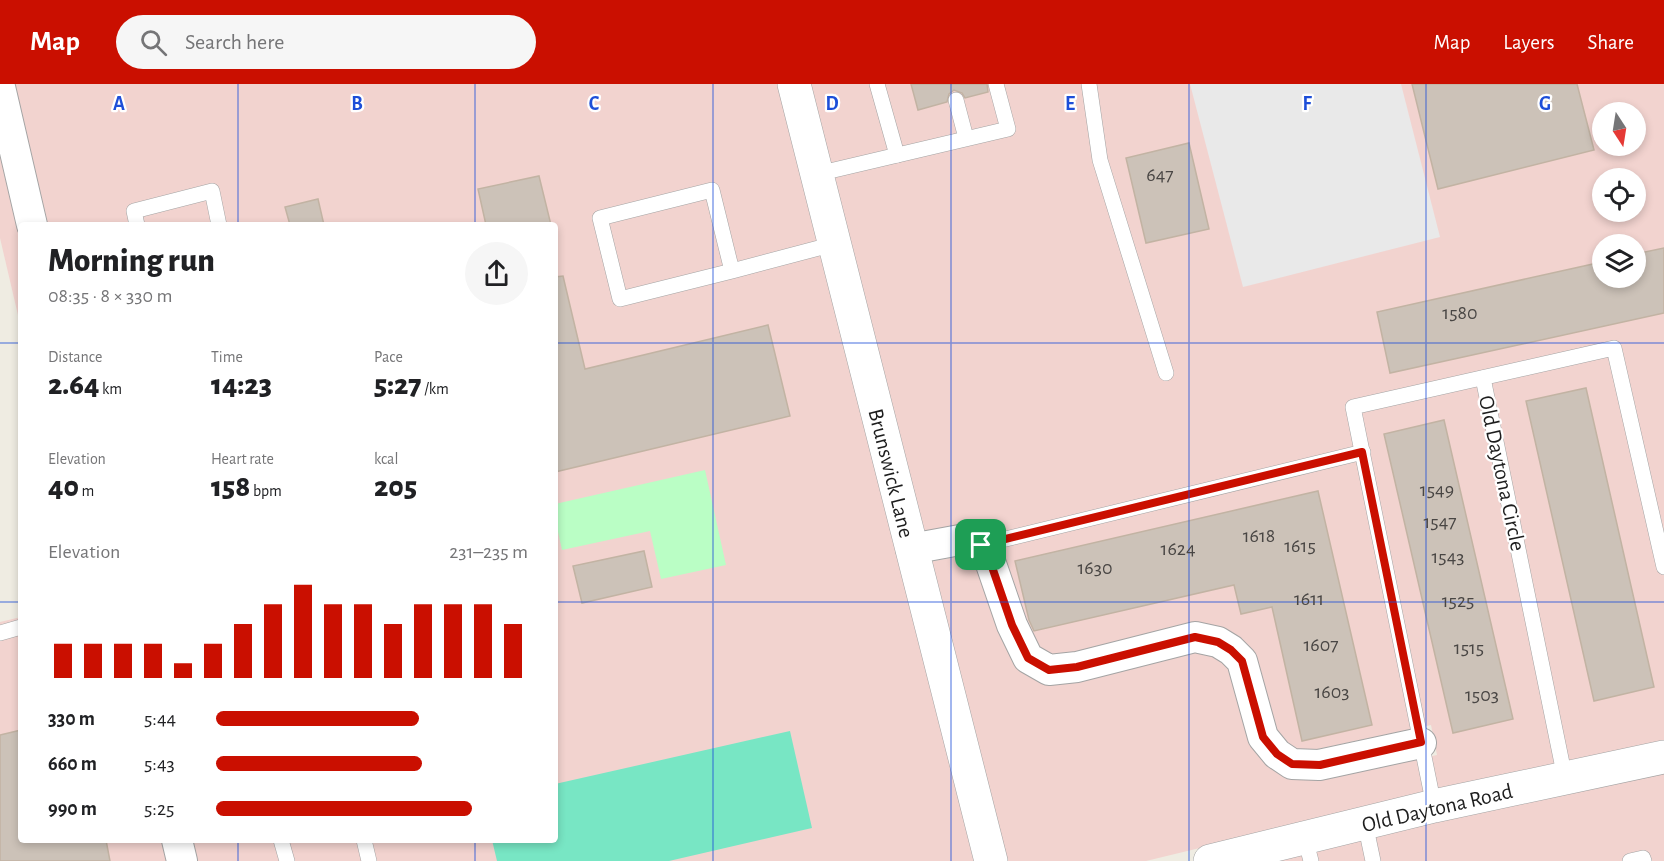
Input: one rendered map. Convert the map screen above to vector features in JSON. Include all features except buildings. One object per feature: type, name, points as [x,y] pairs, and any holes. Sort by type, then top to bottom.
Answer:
[{"type":"street","name":"Brunswick Lane","points":[[794,84],[991,861]]},
{"type":"street","points":[[0,87],[31,222]]},
{"type":"street","points":[[911,549],[960,540],[981,545],[990,561],[1012,625],[1028,658],[1049,670],[1077,667],[1195,637],[1218,642],[1242,661],[1263,737],[1277,754],[1292,764],[1320,765],[1421,742]]},
{"type":"street","name":"Old Daytona Road","points":[[1210,861],[1308,849],[1365,823],[1664,757]]},
{"type":"street","points":[[178,843],[182,861]]},
{"type":"lane","points":[[877,84],[897,155]]},
{"type":"lane","points":[[817,174],[1008,129],[996,84]]},
{"type":"lane","points":[[1089,84],[1100,160],[1166,373]]},
{"type":"lane","points":[[956,100],[966,138]]},
{"type":"lane","points":[[732,271],[712,190],[600,218],[620,299],[732,271],[834,244]]},
{"type":"lane","points":[[136,222],[134,212],[212,191],[218,222]]},
{"type":"lane","name":"Old Daytona Circle","points":[[1565,778],[1483,378],[1614,348],[1664,567]]},
{"type":"lane","points":[[1434,806],[1353,407],[1483,378]]},
{"type":"lane","points":[[981,545],[1362,452]]},
{"type":"lane","points":[[0,633],[18,628]]},
{"type":"lane","points":[[1365,823],[1373,861]]},
{"type":"lane","points":[[282,843],[286,861]]},
{"type":"lane","points":[[365,843],[369,861]]},
{"type":"lane","points":[[1630,861],[1643,858],[1644,861]]},
{"type":"shaded area","points":[[13,84],[781,84],[977,861],[196,861],[192,843],[558,843],[558,222],[45,222]]},
{"type":"shaded area","points":[[809,84],[1664,84],[1664,741],[1431,792],[1146,861],[1004,861],[928,562],[961,556],[973,558],[1022,671],[1043,684],[1081,681],[1196,652],[1214,656],[1230,669],[1286,777],[1323,779],[1437,755],[1431,725],[1318,749],[1295,749],[1285,743],[1275,730],[1224,628],[1191,622],[1074,652],[1051,655],[1037,647],[993,537],[983,530],[962,526],[921,532]]},
{"type":"shaded area","points":[[1190,84],[1401,84],[1440,237],[1243,287]]},
{"type":"shaded area","points":[[0,145],[18,222],[18,315],[0,238]]},
{"type":"shaded area","points":[[18,618],[18,843],[165,843],[169,861],[0,861],[0,622]]},
{"type":"shaded area","points":[[1664,772],[1664,861],[1274,861],[1437,821]]},
{"type":"green space","points":[[705,470],[726,565],[661,579],[650,531],[562,550],[558,532],[558,503]]},
{"type":"green space","points":[[790,731],[812,828],[669,861],[497,861],[493,843],[558,843],[558,783]]},
{"type":"route","points":[[1362,452],[1421,742],[1320,765],[1292,764],[1277,754],[1263,737],[1242,661],[1218,642],[1195,637],[1077,667],[1049,670],[1028,658],[1012,625],[990,561],[981,545],[1362,452]]}]
